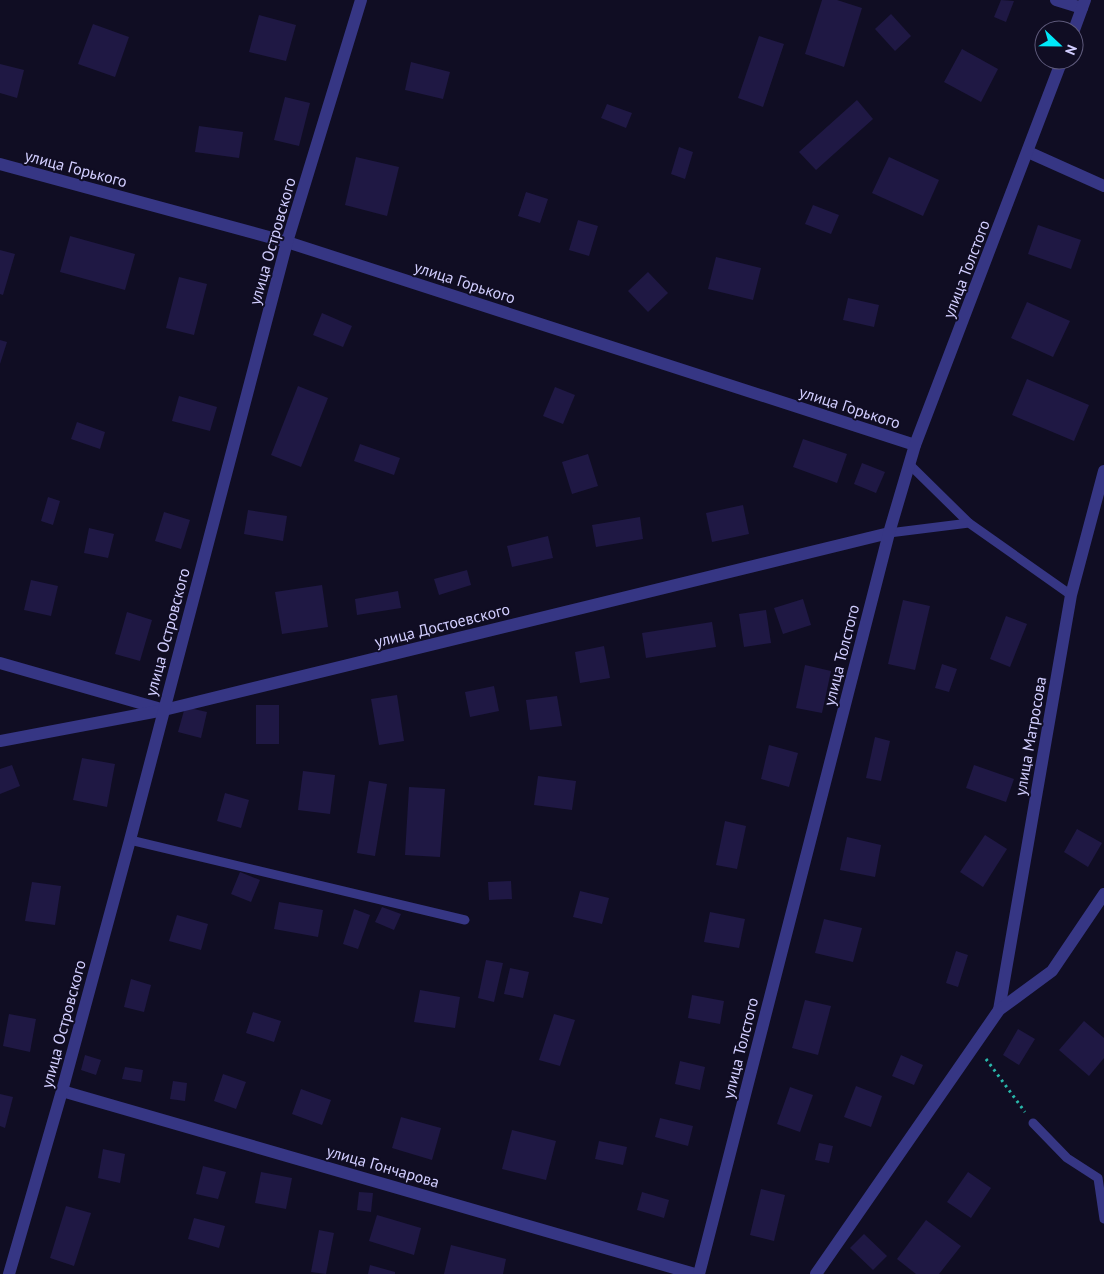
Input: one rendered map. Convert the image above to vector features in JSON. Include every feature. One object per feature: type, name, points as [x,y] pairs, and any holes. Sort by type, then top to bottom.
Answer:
[{"type":"street","name":"улица Островского","points":[[8,1274],[62,1091],[130,840],[287,242],[361,0]]},
{"type":"street","points":[[1056,0],[1084,4],[1078,20]]},
{"type":"street","name":"улица Толстого","points":[[697,1274],[889,533],[915,445],[1058,70]]},
{"type":"street","points":[[1028,152],[1104,186]]},
{"type":"street","name":"улица Горького","points":[[0,164],[287,242],[915,445]]},
{"type":"street","name":"улица Матросова","points":[[999,1010],[1072,595],[1104,471]]},
{"type":"street","name":"улица Достоевского","points":[[0,741],[164,710],[889,533]]},
{"type":"street","points":[[0,663],[164,710]]},
{"type":"street","points":[[816,1274],[999,1010],[1052,971],[1104,894]]},
{"type":"street","name":"улица Гончарова","points":[[62,1091],[697,1274]]},
{"type":"lane","points":[[910,465],[970,523],[1072,595]]},
{"type":"lane","points":[[889,533],[970,523]]},
{"type":"lane","points":[[130,840],[465,920]]},
{"type":"lane","points":[[1033,1123],[1066,1158],[1098,1178],[1104,1219]]},
{"type":"path","points":[[998,1076],[1033,1123]]},
{"type":"building","points":[[822,0],[837,0],[862,8],[844,67],[805,54]]},
{"type":"building","points":[[1001,0],[1014,1],[1006,22],[994,17]]},
{"type":"building","points":[[891,14],[911,36],[895,51],[875,29]]},
{"type":"building","points":[[259,15],[296,25],[286,61],[249,52]]},
{"type":"building","points":[[93,24],[129,37],[115,77],[78,64]]},
{"type":"building","points":[[759,36],[784,44],[763,107],[738,98]]},
{"type":"building","points":[[962,49],[998,69],[981,102],[944,82]]},
{"type":"building","points":[[411,62],[450,72],[443,99],[405,90]]},
{"type":"building","points":[[0,64],[24,70],[17,98],[0,93]]},
{"type":"building","points":[[285,97],[310,103],[299,146],[274,140]]},
{"type":"building","points":[[857,100],[873,119],[816,170],[799,152]]},
{"type":"building","points":[[607,104],[632,113],[626,128],[601,118]]},
{"type":"building","points":[[199,126],[243,132],[239,158],[195,152]]},
{"type":"building","points":[[679,147],[693,152],[685,179],[671,174]]},
{"type":"building","points":[[356,157],[399,167],[387,216],[345,205]]},
{"type":"building","points":[[889,157],[939,180],[923,216],[872,193]]},
{"type":"building","points":[[526,192],[548,199],[540,223],[518,216]]},
{"type":"building","points":[[813,205],[839,215],[831,234],[805,224]]},
{"type":"building","points":[[578,220],[598,226],[589,256],[569,250]]},
{"type":"building","points":[[1038,225],[1081,240],[1071,269],[1028,254]]},
{"type":"building","points":[[70,236],[135,254],[125,290],[60,272]]},
{"type":"building","points":[[0,250],[15,254],[3,295],[0,294]]},
{"type":"building","points":[[716,257],[761,268],[753,300],[708,289]]},
{"type":"building","points":[[648,272],[668,293],[648,312],[628,291]]},
{"type":"building","points":[[179,277],[207,284],[194,335],[166,328]]},
{"type":"building","points":[[848,298],[879,305],[874,327],[843,320]]},
{"type":"building","points":[[1027,302],[1070,321],[1053,357],[1011,338]]},
{"type":"building","points":[[322,313],[352,326],[343,347],[313,335]]},
{"type":"building","points":[[0,340],[7,342],[0,364]]},
{"type":"building","points":[[1027,379],[1089,405],[1074,441],[1012,415]]},
{"type":"building","points":[[298,386],[328,398],[301,467],[271,455]]},
{"type":"building","points":[[555,387],[575,395],[563,424],[543,416]]},
{"type":"building","points":[[179,396],[217,407],[210,431],[172,421]]},
{"type":"building","points":[[77,422],[105,432],[100,449],[71,439]]},
{"type":"building","points":[[803,439],[847,454],[837,483],[793,467]]},
{"type":"building","points":[[360,444],[400,458],[394,475],[354,461]]},
{"type":"building","points":[[588,454],[598,486],[572,494],[562,462]]},
{"type":"building","points":[[862,463],[885,472],[876,493],[854,484]]},
{"type":"building","points":[[48,497],[60,501],[53,525],[41,521]]},
{"type":"building","points":[[743,505],[749,534],[712,542],[706,513]]},
{"type":"building","points":[[248,510],[287,516],[283,541],[244,534]]},
{"type":"building","points":[[164,512],[190,520],[181,549],[155,541]]},
{"type":"building","points":[[640,517],[643,539],[596,547],[592,525]]},
{"type":"building","points":[[89,528],[114,534],[108,558],[84,553]]},
{"type":"building","points":[[548,536],[553,558],[512,567],[507,546]]},
{"type":"building","points":[[467,570],[471,585],[439,595],[434,579]]},
{"type":"building","points":[[31,580],[58,586],[51,616],[24,610]]},
{"type":"building","points":[[322,585],[328,627],[282,634],[275,592]]},
{"type":"building","points":[[398,591],[401,608],[357,615],[355,599]]},
{"type":"building","points":[[803,599],[811,625],[783,634],[774,608]]},
{"type":"building","points":[[903,600],[930,606],[915,670],[888,664]]},
{"type":"building","points":[[766,610],[771,643],[744,647],[739,614]]},
{"type":"building","points":[[127,612],[152,620],[140,661],[115,654]]},
{"type":"building","points":[[1006,616],[1027,624],[1010,667],[990,659]]},
{"type":"building","points":[[712,622],[716,647],[646,658],[642,633]]},
{"type":"building","points":[[604,646],[610,678],[580,683],[575,652]]},
{"type":"building","points":[[942,664],[957,669],[949,692],[935,688]]},
{"type":"building","points":[[805,665],[831,671],[822,713],[796,708]]},
{"type":"building","points":[[494,686],[499,711],[470,717],[465,692]]},
{"type":"building","points":[[397,695],[404,741],[379,745],[371,699]]},
{"type":"building","points":[[557,696],[562,726],[530,730],[526,700]]},
{"type":"building","points":[[256,705],[279,705],[279,744],[256,744]]},
{"type":"building","points":[[185,707],[207,712],[201,738],[178,732]]},
{"type":"building","points":[[875,737],[890,741],[881,781],[866,778]]},
{"type":"building","points":[[769,745],[798,753],[789,787],[761,779]]},
{"type":"building","points":[[82,758],[115,764],[107,807],[73,800]]},
{"type":"building","points":[[12,765],[20,786],[0,794],[0,769]]},
{"type":"building","points":[[974,765],[1014,779],[1006,802],[966,788]]},
{"type":"building","points":[[303,771],[335,775],[330,814],[298,810]]},
{"type":"building","points":[[538,776],[576,781],[572,810],[534,805]]},
{"type":"building","points":[[369,781],[387,784],[375,856],[357,853]]},
{"type":"building","points":[[409,787],[445,789],[440,857],[405,855]]},
{"type":"building","points":[[225,793],[249,800],[241,828],[217,821]]},
{"type":"building","points":[[725,821],[746,826],[737,869],[716,865]]},
{"type":"building","points":[[1077,829],[1102,843],[1088,867],[1064,852]]},
{"type":"building","points":[[985,835],[1007,849],[983,887],[960,872]]},
{"type":"building","points":[[847,837],[881,845],[875,877],[840,870]]},
{"type":"building","points":[[240,872],[260,880],[251,902],[231,894]]},
{"type":"building","points":[[511,881],[512,899],[489,900],[488,882]]},
{"type":"building","points":[[32,882],[61,886],[55,925],[25,921]]},
{"type":"building","points":[[580,891],[609,898],[602,924],[573,917]]},
{"type":"building","points":[[279,902],[323,910],[318,937],[274,929]]},
{"type":"building","points":[[382,907],[401,914],[394,930],[375,922]]},
{"type":"building","points":[[354,909],[370,915],[358,949],[343,944]]},
{"type":"building","points":[[710,912],[745,919],[739,948],[704,942]]},
{"type":"building","points":[[177,915],[208,924],[201,950],[169,941]]},
{"type":"building","points":[[824,919],[862,928],[853,962],[815,953]]},
{"type":"building","points":[[956,951],[968,955],[958,987],[946,983]]},
{"type":"building","points":[[486,960],[503,963],[494,1002],[478,998]]},
{"type":"building","points":[[510,968],[529,972],[523,998],[504,994]]},
{"type":"building","points":[[131,979],[151,985],[144,1012],[124,1007]]},
{"type":"building","points":[[420,990],[460,997],[455,1028],[414,1022]]},
{"type":"building","points":[[692,995],[724,1001],[720,1024],[688,1018]]},
{"type":"building","points":[[805,1000],[831,1006],[818,1055],[792,1048]]},
{"type":"building","points":[[253,1012],[281,1021],[274,1042],[246,1033]]},
{"type":"building","points":[[9,1014],[36,1019],[30,1052],[3,1046]]},
{"type":"building","points":[[554,1014],[575,1020],[560,1066],[539,1060]]},
{"type":"building","points":[[1084,1021],[1104,1038],[1104,1058],[1089,1076],[1059,1050]]},
{"type":"building","points":[[1018,1029],[1035,1039],[1019,1065],[1003,1055]]},
{"type":"building","points":[[85,1055],[101,1060],[96,1075],[81,1070]]},
{"type":"building","points":[[901,1055],[923,1065],[914,1085],[892,1076]]},
{"type":"building","points":[[680,1061],[705,1067],[700,1090],[675,1084]]},
{"type":"building","points":[[125,1067],[143,1070],[141,1082],[122,1079]]},
{"type":"building","points":[[223,1074],[246,1082],[236,1109],[214,1101]]},
{"type":"building","points":[[173,1081],[187,1083],[185,1101],[170,1099]]},
{"type":"building","points":[[856,1086],[882,1096],[871,1127],[844,1117]]},
{"type":"building","points":[[790,1087],[813,1095],[800,1132],[777,1124]]},
{"type":"building","points":[[301,1089],[331,1100],[322,1125],[292,1114]]},
{"type":"building","points":[[0,1094],[13,1097],[5,1128],[0,1126]]},
{"type":"building","points":[[401,1117],[441,1128],[432,1160],[392,1148]]},
{"type":"building","points":[[660,1118],[693,1126],[688,1146],[655,1137]]},
{"type":"building","points":[[512,1130],[556,1141],[546,1180],[502,1169]]},
{"type":"building","points":[[599,1141],[627,1147],[623,1165],[595,1159]]},
{"type":"building","points":[[819,1143],[833,1146],[829,1163],[815,1160]]},
{"type":"building","points":[[103,1149],[125,1154],[120,1183],[98,1178]]},
{"type":"building","points":[[203,1166],[226,1172],[218,1199],[196,1194]]},
{"type":"building","points":[[261,1172],[292,1178],[286,1209],[255,1203]]},
{"type":"building","points":[[968,1172],[991,1188],[971,1218],[947,1202]]},
{"type":"building","points":[[761,1189],[785,1195],[774,1241],[750,1235]]},
{"type":"building","points":[[359,1192],[373,1193],[371,1212],[357,1210]]},
{"type":"building","points":[[642,1192],[669,1200],[664,1218],[637,1210]]},
{"type":"building","points":[[66,1206],[91,1213],[74,1266],[50,1258]]},
{"type":"building","points":[[377,1215],[421,1228],[414,1255],[369,1241]]},
{"type":"building","points":[[194,1218],[225,1226],[219,1248],[188,1239]]},
{"type":"building","points":[[926,1220],[961,1246],[939,1274],[916,1274],[897,1259]]},
{"type":"building","points":[[319,1230],[334,1233],[326,1274],[311,1272]]},
{"type":"building","points":[[864,1234],[887,1256],[873,1270],[850,1248]]},
{"type":"building","points":[[451,1245],[506,1259],[503,1274],[444,1274]]},
{"type":"building","points":[[370,1265],[395,1272],[395,1274],[368,1274]]}]
